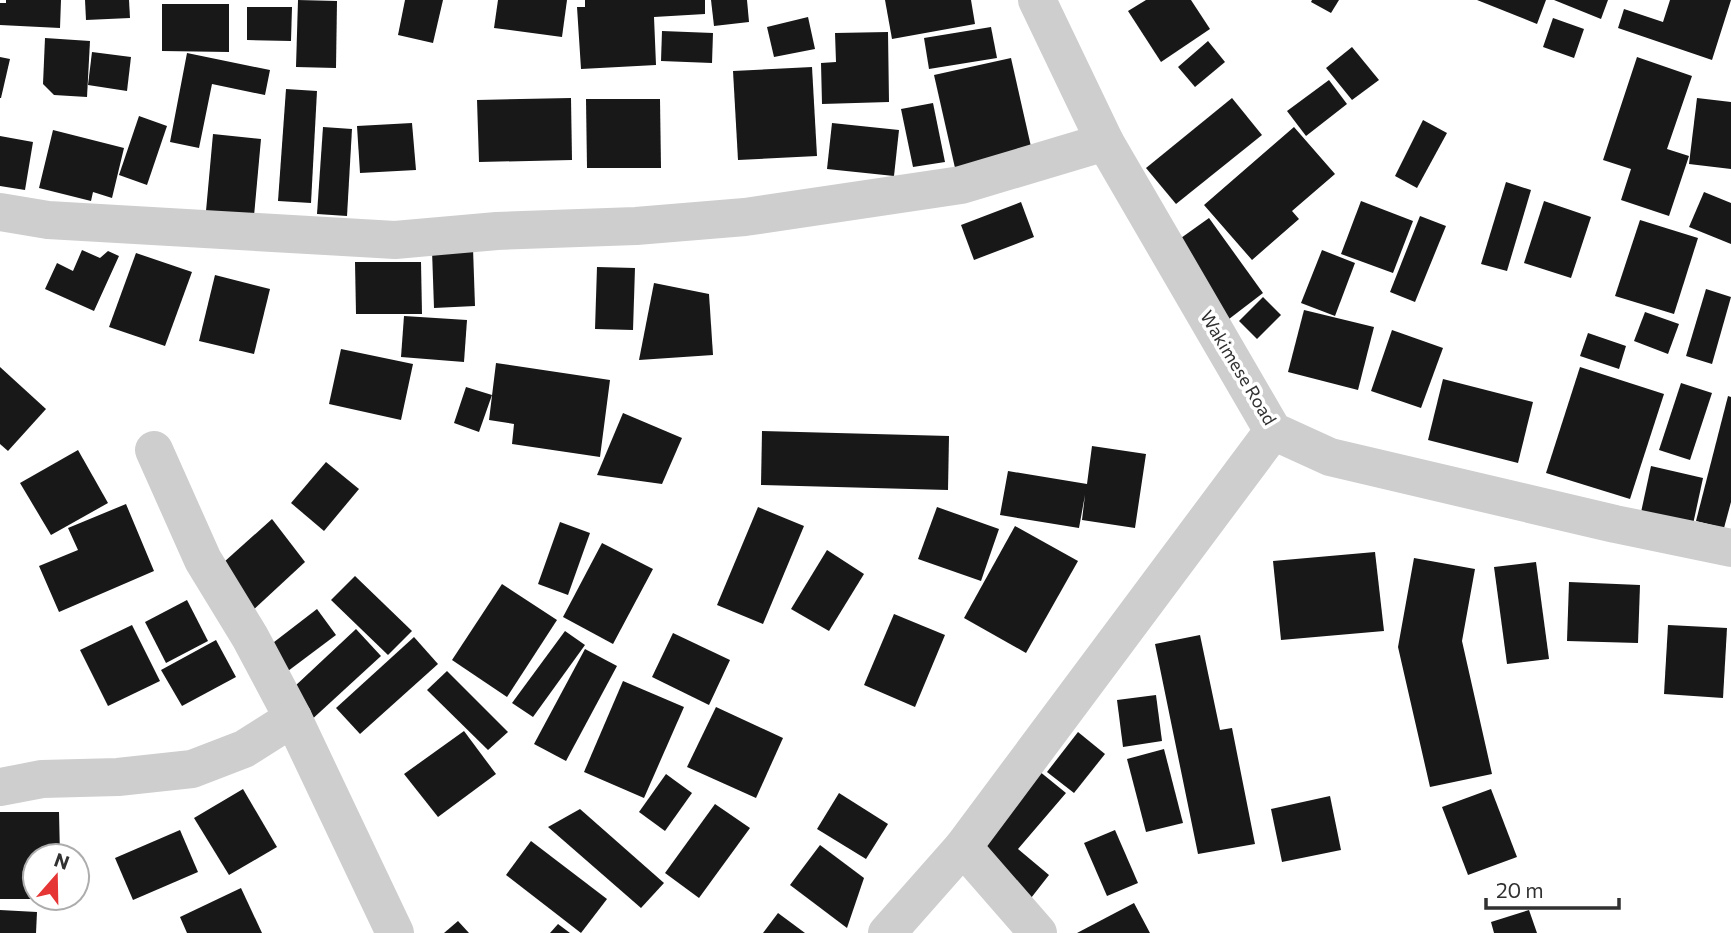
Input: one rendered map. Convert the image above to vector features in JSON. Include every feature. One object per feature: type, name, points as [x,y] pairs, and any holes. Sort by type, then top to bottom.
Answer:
[{"type":"street","name":"Wakimese Road","points":[[1037,0],[1105,142],[1273,430],[1330,457],[1615,524],[1731,548]]},
{"type":"street","points":[[0,212],[48,220],[395,240],[497,231],[636,226],[745,217],[961,185],[1105,142]]},
{"type":"street","points":[[887,933],[963,847],[1273,430]]},
{"type":"street","points":[[154,450],[203,560],[250,637],[293,719],[395,933]]},
{"type":"street","points":[[0,787],[43,779],[118,777],[192,769],[244,749],[293,719]]},
{"type":"street","points":[[963,847],[1038,933]]},
{"type":"building","points":[[6,0],[61,0],[60,28],[0,25],[0,3],[6,3]]},
{"type":"building","points":[[85,0],[129,0],[130,18],[86,20]]},
{"type":"building","points":[[298,0],[337,1],[336,68],[296,67]]},
{"type":"building","points":[[405,0],[443,0],[433,43],[398,35]]},
{"type":"building","points":[[498,0],[567,0],[562,37],[494,28]]},
{"type":"building","points":[[585,0],[705,0],[705,14],[654,17],[656,65],[581,69],[577,7],[585,7]]},
{"type":"building","points":[[711,0],[747,0],[749,22],[714,26]]},
{"type":"building","points":[[885,0],[971,0],[975,24],[892,39]]},
{"type":"building","points":[[1146,0],[1191,0],[1210,29],[1161,62],[1128,11]]},
{"type":"building","points":[[1339,0],[1331,13],[1311,2]]},
{"type":"building","points":[[1477,0],[1546,0],[1537,24]]},
{"type":"building","points":[[1554,0],[1608,0],[1601,19]]},
{"type":"building","points":[[1670,0],[1731,0],[1712,60],[1618,28],[1624,9],[1663,22]]},
{"type":"building","points":[[162,4],[229,4],[229,52],[162,51]]},
{"type":"building","points":[[247,7],[292,7],[291,41],[247,40]]},
{"type":"building","points":[[808,17],[815,49],[774,57],[767,27]]},
{"type":"building","points":[[1553,18],[1584,29],[1574,58],[1543,47]]},
{"type":"building","points":[[991,27],[997,58],[929,69],[924,38]]},
{"type":"building","points":[[662,31],[713,33],[712,63],[661,61]]},
{"type":"building","points":[[888,32],[889,102],[822,104],[821,63],[836,62],[835,33]]},
{"type":"building","points":[[45,38],[90,41],[87,97],[54,95],[43,84]]},
{"type":"building","points":[[1208,41],[1225,62],[1195,87],[1178,67]]},
{"type":"building","points":[[1352,47],[1379,80],[1352,100],[1326,68]]},
{"type":"building","points":[[92,52],[131,57],[127,91],[88,85]]},
{"type":"building","points":[[187,53],[270,70],[265,95],[212,84],[199,148],[170,142]]},
{"type":"building","points":[[0,57],[10,59],[1,98],[0,98]]},
{"type":"building","points":[[1637,57],[1692,76],[1667,149],[1689,156],[1669,216],[1621,200],[1631,169],[1603,160]]},
{"type":"building","points":[[1011,58],[1032,151],[955,168],[934,75]]},
{"type":"building","points":[[812,67],[817,156],[738,160],[733,71]]},
{"type":"building","points":[[1329,80],[1347,104],[1306,136],[1287,111]]},
{"type":"building","points":[[286,89],[317,91],[311,203],[278,201]]},
{"type":"building","points":[[571,98],[572,160],[479,162],[477,100]]},
{"type":"building","points":[[1232,98],[1262,135],[1176,204],[1146,168]]},
{"type":"building","points":[[1697,98],[1731,102],[1731,169],[1689,164]]},
{"type":"building","points":[[586,99],[660,99],[661,168],[587,168]]},
{"type":"building","points":[[933,103],[945,162],[913,167],[901,109]]},
{"type":"building","points":[[139,116],[167,126],[147,185],[119,175]]},
{"type":"building","points":[[1423,120],[1447,133],[1417,188],[1395,176]]},
{"type":"building","points":[[412,123],[416,170],[360,173],[357,126]]},
{"type":"building","points":[[832,123],[899,130],[894,176],[827,169]]},
{"type":"building","points":[[323,127],[352,129],[347,216],[317,214]]},
{"type":"building","points":[[1294,127],[1335,174],[1292,211],[1299,219],[1252,260],[1204,205]]},
{"type":"building","points":[[53,130],[124,148],[112,198],[93,192],[91,201],[39,188]]},
{"type":"building","points":[[213,134],[261,139],[254,216],[206,211]]},
{"type":"building","points":[[0,136],[33,142],[25,190],[0,186]]},
{"type":"building","points":[[1506,182],[1531,190],[1507,271],[1481,264]]},
{"type":"building","points":[[1704,192],[1731,203],[1731,244],[1689,227]]},
{"type":"building","points":[[1361,201],[1413,221],[1393,273],[1341,254]]},
{"type":"building","points":[[1544,201],[1591,217],[1571,278],[1524,263]]},
{"type":"building","points":[[1021,202],[1034,237],[974,260],[961,225]]},
{"type":"building","points":[[1420,216],[1446,226],[1415,302],[1390,292]]},
{"type":"building","points":[[1209,218],[1263,293],[1229,319],[1174,243]]},
{"type":"building","points":[[1640,220],[1698,238],[1674,314],[1615,296]]},
{"type":"building","points":[[473,248],[475,306],[434,308],[432,250]]},
{"type":"building","points":[[82,250],[100,258],[108,251],[119,256],[94,311],[45,289],[57,263],[73,271]]},
{"type":"building","points":[[1322,250],[1355,263],[1335,316],[1301,303]]},
{"type":"building","points":[[136,253],[192,272],[165,346],[109,327]]},
{"type":"building","points":[[355,262],[421,262],[422,314],[356,314]]},
{"type":"building","points":[[597,267],[635,268],[633,330],[595,329]]},
{"type":"building","points":[[215,275],[270,289],[254,354],[199,341]]},
{"type":"building","points":[[654,283],[709,294],[713,355],[639,360]]},
{"type":"building","points":[[1706,289],[1731,297],[1712,364],[1686,356]]},
{"type":"building","points":[[1263,297],[1281,315],[1257,339],[1239,321]]},
{"type":"building","points":[[1304,310],[1374,327],[1358,390],[1288,372]]},
{"type":"building","points":[[1645,312],[1679,324],[1668,354],[1634,341]]},
{"type":"building","points":[[404,316],[467,320],[464,362],[401,357]]},
{"type":"building","points":[[1392,330],[1443,348],[1421,408],[1371,391]]},
{"type":"building","points":[[1588,333],[1626,346],[1619,369],[1580,356]]},
{"type":"building","points":[[341,349],[413,364],[401,420],[329,404]]},
{"type":"building","points":[[496,363],[610,380],[600,457],[512,444],[514,424],[489,420]]},
{"type":"building","points":[[0,367],[46,409],[8,451],[0,444]]},
{"type":"building","points":[[1580,367],[1664,394],[1630,499],[1546,473]]},
{"type":"building","points":[[1443,379],[1533,402],[1518,463],[1428,440]]},
{"type":"building","points":[[1681,383],[1712,393],[1690,460],[1659,450]]},
{"type":"building","points":[[466,387],[492,395],[479,432],[454,423]]},
{"type":"building","points":[[1728,396],[1731,397],[1731,502],[1724,528],[1696,521]]},
{"type":"building","points":[[623,413],[682,438],[662,484],[597,475]]},
{"type":"building","points":[[762,431],[949,436],[948,490],[761,485]]},
{"type":"building","points":[[1092,446],[1146,454],[1135,528],[1082,520],[1085,495],[1079,528],[1000,515],[1008,471],[1087,484]]},
{"type":"building","points":[[78,450],[108,503],[51,535],[20,483]]},
{"type":"building","points":[[326,462],[359,489],[324,531],[291,503]]},
{"type":"building","points":[[1651,466],[1703,478],[1692,529],[1640,517]]},
{"type":"building","points":[[126,504],[154,571],[59,612],[39,566],[78,550],[68,528]]},
{"type":"building","points":[[758,507],[804,526],[763,624],[717,605]]},
{"type":"building","points":[[937,507],[999,529],[981,581],[918,559]]},
{"type":"building","points":[[272,519],[305,562],[251,612],[214,571]]},
{"type":"building","points":[[560,522],[590,533],[568,595],[538,584]]},
{"type":"building","points":[[1015,526],[1078,561],[1026,653],[964,618]]},
{"type":"building","points":[[602,543],[653,569],[613,644],[563,617]]},
{"type":"building","points":[[827,550],[864,574],[829,631],[791,609]]},
{"type":"building","points":[[1375,552],[1384,631],[1281,640],[1273,561]]},
{"type":"building","points":[[1414,558],[1475,569],[1462,641],[1492,774],[1430,787],[1398,647]]},
{"type":"building","points":[[1536,562],[1549,659],[1507,664],[1494,567]]},
{"type":"building","points":[[355,576],[412,631],[388,655],[331,600]]},
{"type":"building","points":[[1569,582],[1640,585],[1638,643],[1567,641]]},
{"type":"building","points":[[502,584],[557,620],[507,697],[452,660]]},
{"type":"building","points":[[187,600],[208,641],[166,663],[145,622]]},
{"type":"building","points":[[317,609],[336,635],[284,674],[265,649]]},
{"type":"building","points":[[894,614],[945,635],[915,707],[864,685]]},
{"type":"building","points":[[132,625],[160,681],[108,706],[80,650]]},
{"type":"building","points":[[1668,625],[1727,628],[1723,698],[1664,694]]},
{"type":"building","points":[[356,629],[381,656],[308,723],[294,687]]},
{"type":"building","points":[[565,631],[585,645],[533,717],[512,703]]},
{"type":"building","points":[[673,633],[730,660],[709,705],[652,677]]},
{"type":"building","points":[[1200,635],[1220,730],[1232,728],[1255,844],[1198,854],[1155,644]]},
{"type":"building","points":[[414,637],[438,664],[360,734],[336,708]]},
{"type":"building","points":[[216,640],[236,677],[182,706],[161,670]]},
{"type":"building","points":[[585,649],[617,666],[566,761],[534,744]]},
{"type":"building","points":[[447,671],[508,732],[488,750],[427,690]]},
{"type":"building","points":[[623,681],[684,707],[644,798],[584,772]]},
{"type":"building","points":[[1156,695],[1162,741],[1123,747],[1117,700]]},
{"type":"building","points":[[716,707],[783,738],[756,798],[687,767]]},
{"type":"building","points":[[464,731],[496,774],[438,817],[404,774]]},
{"type":"building","points":[[1078,732],[1105,754],[1074,793],[1047,772]]},
{"type":"building","points":[[1164,749],[1183,823],[1146,832],[1127,759]]},
{"type":"building","points":[[1039,771],[1066,793],[1018,849],[1049,875],[1031,898],[972,850]]},
{"type":"building","points":[[666,774],[692,793],[665,831],[639,812]]},
{"type":"building","points":[[243,789],[277,847],[229,875],[194,818]]},
{"type":"building","points":[[1491,789],[1517,857],[1468,875],[1442,807]]},
{"type":"building","points":[[839,793],[888,824],[866,859],[817,829]]},
{"type":"building","points":[[1330,796],[1341,850],[1282,862],[1271,809]]},
{"type":"building","points":[[715,804],[750,828],[699,898],[665,873]]},
{"type":"building","points":[[580,809],[664,883],[641,908],[548,827]]},
{"type":"building","points":[[0,812],[59,812],[60,842],[21,842],[21,899],[0,899]]},
{"type":"building","points":[[180,830],[198,872],[133,900],[115,858]]},
{"type":"building","points":[[1115,830],[1138,883],[1107,896],[1084,843]]},
{"type":"building","points":[[531,841],[607,899],[581,933],[506,875]]},
{"type":"building","points":[[820,845],[864,878],[847,928],[790,885]]},
{"type":"building","points":[[241,888],[262,933],[187,933],[180,917]]},
{"type":"building","points":[[1134,903],[1150,933],[1077,933]]},
{"type":"building","points":[[0,910],[37,912],[36,933],[0,933]]},
{"type":"building","points":[[1529,910],[1537,933],[1494,933],[1491,922]]},
{"type":"building","points":[[778,913],[805,933],[763,933]]},
{"type":"building","points":[[458,921],[469,933],[444,933]]},
{"type":"building","points":[[558,924],[570,933],[550,933]]}]
